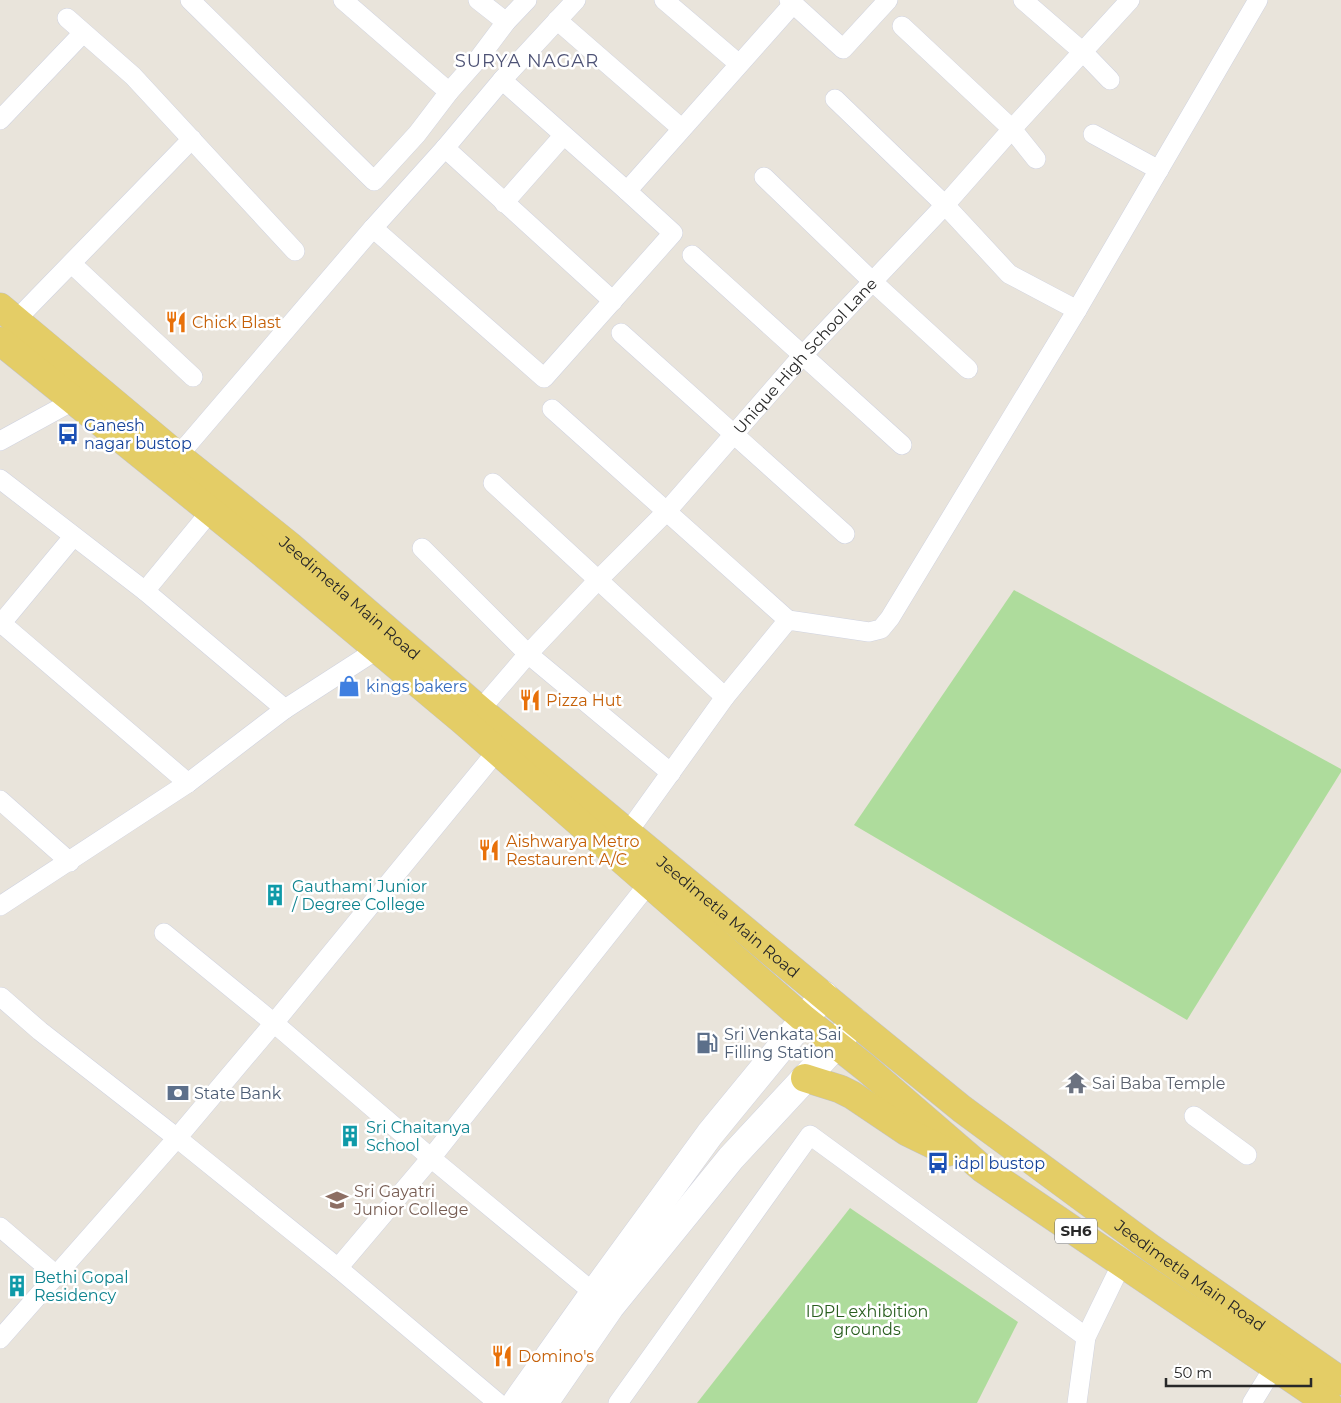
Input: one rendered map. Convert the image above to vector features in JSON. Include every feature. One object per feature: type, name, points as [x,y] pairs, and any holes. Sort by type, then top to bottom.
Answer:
[{"type":"main road","name":"Jeedimetla Main Road","points":[[5,323],[178,456],[378,650],[497,751],[804,1019],[866,1068],[983,1169],[1328,1403]]},
{"type":"main road","name":"Jeedimetla Main Road","points":[[5,323],[72,401],[210,512],[261,537],[480,710],[962,1109],[1128,1232],[1341,1381]]},
{"type":"main road","points":[[805,1078],[840,1089],[852,1095],[907,1132],[983,1169]]},
{"type":"street","points":[[190,0],[374,181],[417,134],[506,22],[528,0]]},
{"type":"street","points":[[343,0],[449,92]]},
{"type":"street","points":[[478,0],[506,22]]},
{"type":"street","points":[[178,456],[502,80],[576,0]]},
{"type":"street","points":[[664,0],[739,64]]},
{"type":"street","points":[[627,191],[791,2],[843,49],[888,0]]},
{"type":"street","points":[[1023,0],[1084,53],[1110,80]]},
{"type":"street","name":"Unique High School Lane","points":[[480,710],[528,654],[667,511],[802,356],[945,206],[1012,129],[1084,53],[1130,0]]},
{"type":"street","points":[[552,409],[788,620],[852,631],[869,632],[881,629],[890,618],[1077,310],[1258,0]]},
{"type":"street","points":[[67,18],[133,76],[295,251]]},
{"type":"street","points":[[557,20],[681,128]]},
{"type":"street","points":[[902,26],[1012,129],[1036,159]]},
{"type":"street","points":[[0,120],[83,33]]},
{"type":"street","points":[[373,228],[544,378],[673,233],[502,80]]},
{"type":"street","points":[[835,99],[945,206],[1009,274],[1077,310]]},
{"type":"street","points":[[1093,134],[1159,170]]},
{"type":"street","points":[[504,203],[563,136]]},
{"type":"street","points":[[5,323],[72,264],[192,139]]},
{"type":"street","points":[[445,148],[613,301]]},
{"type":"street","points":[[764,177],[873,282],[968,369]]},
{"type":"street","points":[[692,255],[902,445]]},
{"type":"street","points":[[72,264],[193,377]]},
{"type":"street","points":[[622,333],[845,534]]},
{"type":"street","points":[[0,441],[72,401]]},
{"type":"street","points":[[0,479],[144,592],[285,709]]},
{"type":"street","points":[[492,483],[725,697]]},
{"type":"street","points":[[144,592],[210,512]]},
{"type":"street","points":[[73,537],[0,624],[188,783]]},
{"type":"street","points":[[422,548],[528,654],[672,773]]},
{"type":"street","points":[[628,832],[725,697],[788,620]]},
{"type":"street","points":[[0,906],[70,862],[188,783],[285,709],[378,650]]},
{"type":"street","points":[[0,1339],[177,1138],[497,751]]},
{"type":"street","points":[[0,800],[70,862]]},
{"type":"street","points":[[338,1268],[431,1158],[649,883]]},
{"type":"street","points":[[164,933],[274,1023],[431,1158],[594,1293]]},
{"type":"street","points":[[516,1403],[710,1134],[824,995]]},
{"type":"street","points":[[1,997],[40,1031],[177,1138],[338,1268],[498,1403]]},
{"type":"street","points":[[544,1403],[610,1307],[731,1158],[836,1045],[854,1021]]},
{"type":"street","points":[[1194,1116],[1248,1155]]},
{"type":"street","points":[[618,1403],[810,1135],[1086,1337]]},
{"type":"street","points":[[0,1228],[56,1275]]},
{"type":"street","points":[[1077,1403],[1086,1337],[1122,1263]]},
{"type":"street","points":[[1252,1403],[1274,1367]]},
{"type":"green space","points":[[1014,590],[1341,769],[1341,772],[1187,1020],[854,825]]},
{"type":"green space","name":"IDPL exhibition grounds","points":[[850,1208],[1018,1322],[977,1403],[697,1403]]},
{"type":"place","name":"Chick Blast","points":[[176,322]]},
{"type":"place","name":"Ganesh nagar bustop","points":[[68,434]]},
{"type":"place","name":"kings bakers","points":[[349,686]]},
{"type":"place","name":"Pizza Hut","points":[[530,700]]},
{"type":"place","name":"Aishwarya Metro Restaurent A/C","points":[[489,850]]},
{"type":"place","name":"Gauthami Junior / Degree College","points":[[275,895]]},
{"type":"place","name":"Sri Venkata Sai Filling Station","points":[[707,1043]]},
{"type":"place","name":"Sai Baba Temple","points":[[1076,1083]]},
{"type":"place","name":"State Bank","points":[[178,1093]]},
{"type":"place","name":"Sri Chaitanya School","points":[[350,1136]]},
{"type":"place","name":"idpl bustop","points":[[938,1163]]},
{"type":"place","name":"Sri Gayatri Junior College","points":[[337,1200]]},
{"type":"place","name":"Bethi Gopal Residency","points":[[17,1286]]},
{"type":"place","name":"Domino's","points":[[502,1356]]},
{"type":"district","name":"SURYA NAGAR","points":[[527,61]]}]
